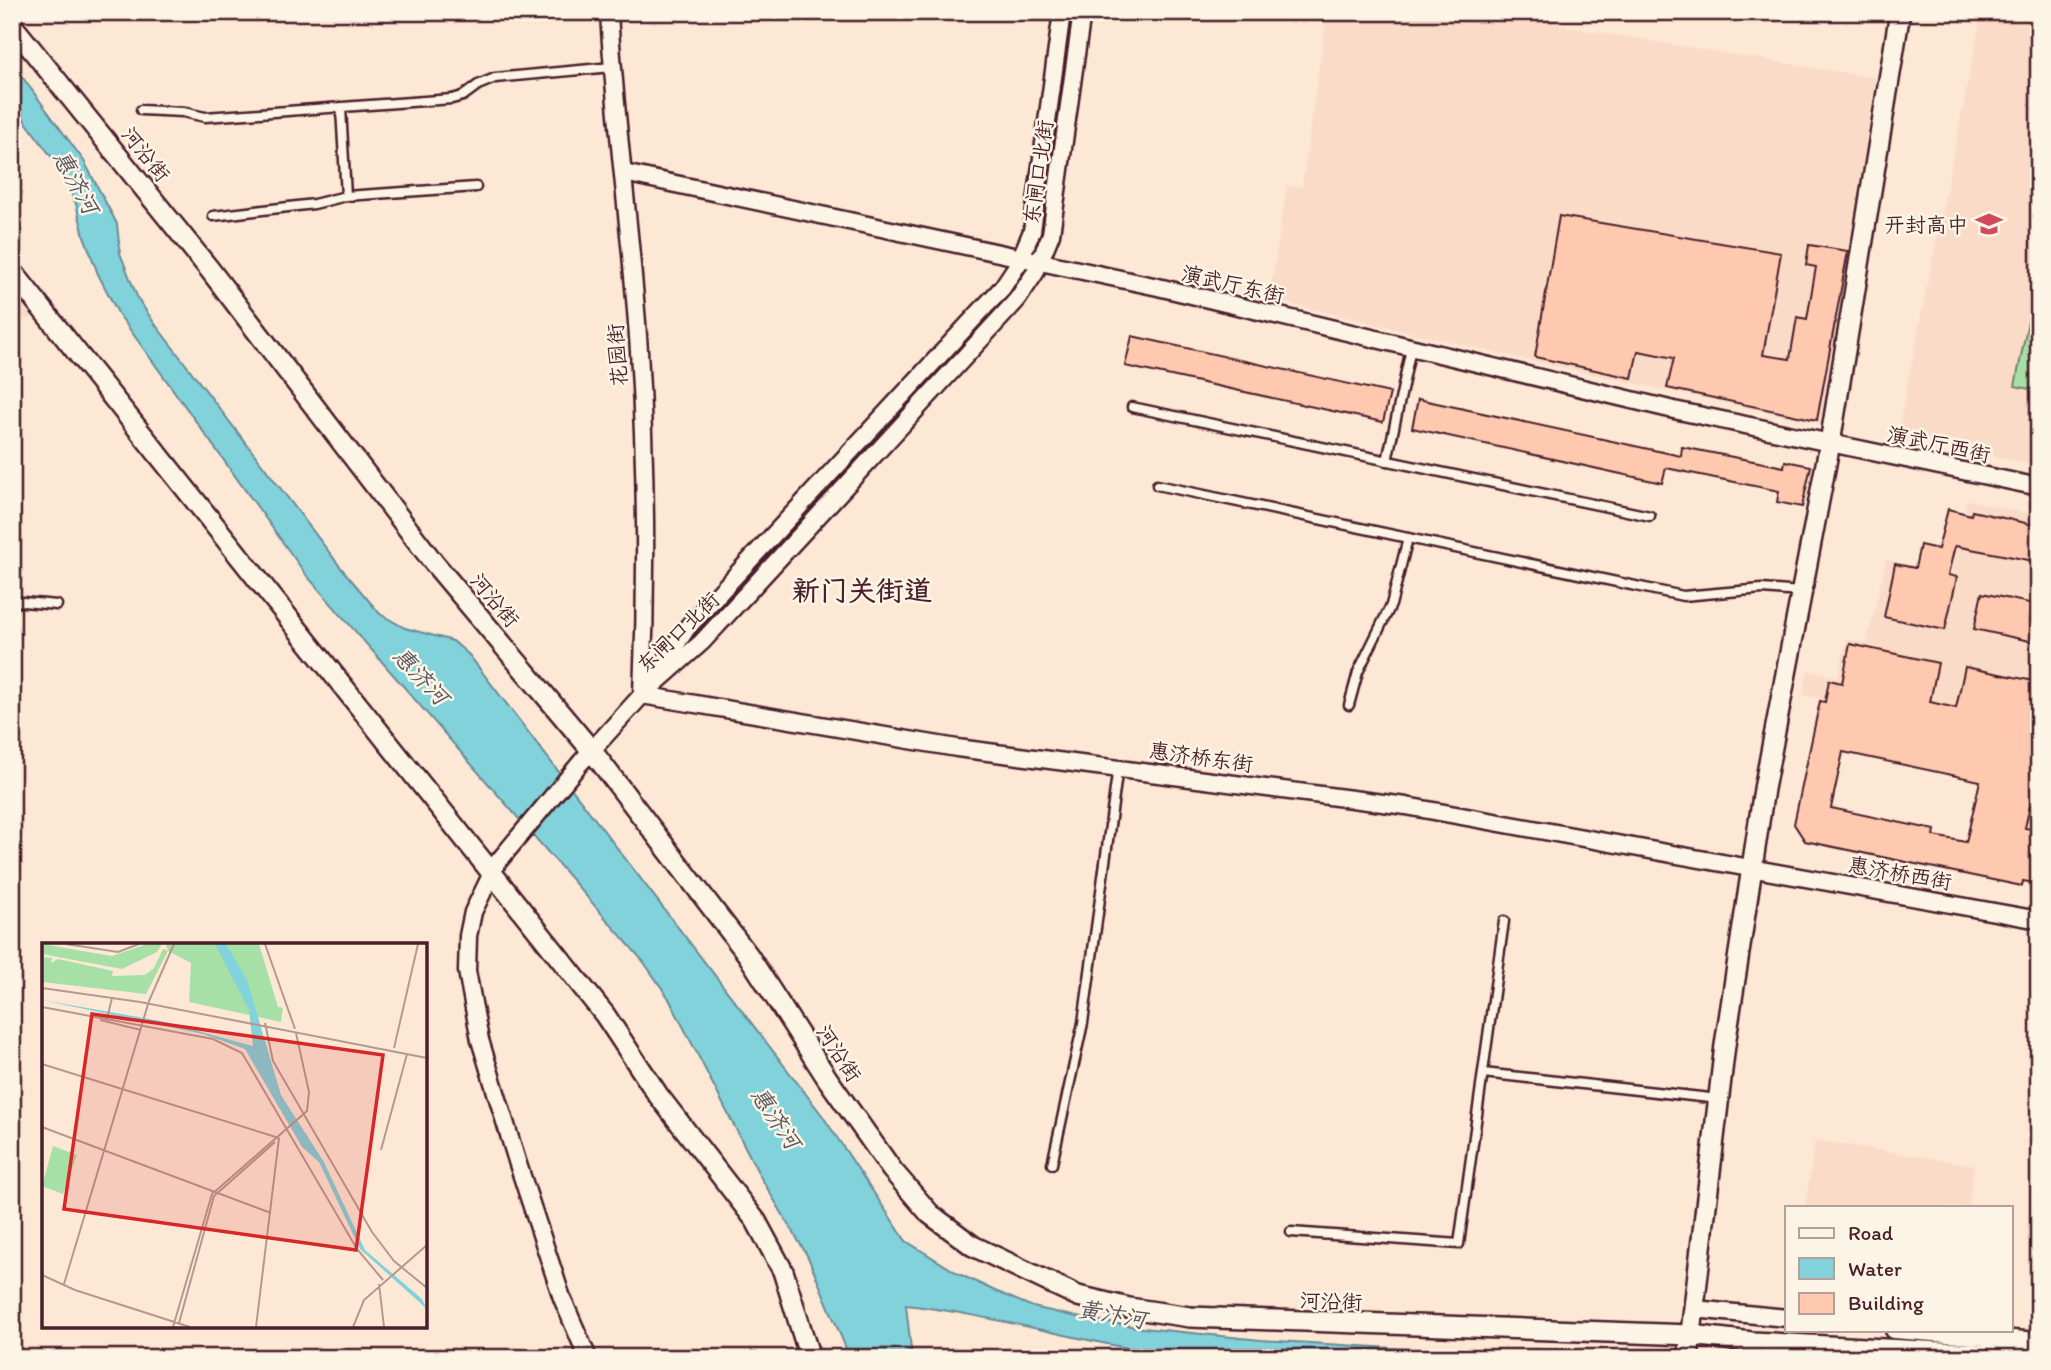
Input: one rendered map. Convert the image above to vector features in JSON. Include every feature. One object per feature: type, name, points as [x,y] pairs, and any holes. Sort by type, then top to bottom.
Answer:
[{"type":"street","name":"花园街","points":[[609,12],[643,425],[646,609],[642,695]]},
{"type":"street","name":"东闸口北街","points":[[642,695],[687,628],[1002,288],[1032,231],[1062,12]]},
{"type":"street","name":"东闸口北街","points":[[642,695],[702,642],[1017,300],[1040,262],[1051,234],[1082,12]]},
{"type":"street","points":[[1689,1348],[1719,1099],[1764,789],[1830,443],[1900,12]]},
{"type":"street","name":"河沿街","points":[[12,24],[210,270],[434,563],[748,955],[827,1079],[892,1170],[930,1214],[974,1246],[1078,1296],[1129,1308],[1190,1317],[1689,1348],[1752,1342],[1940,1348],[2039,1357]]},
{"type":"street","name":"演武厅东街","points":[[624,173],[1158,287],[1674,410],[1830,443]]},
{"type":"street","points":[[12,271],[605,1015],[658,1095],[756,1221],[783,1271],[810,1358]]},
{"type":"street","name":"演武厅西街","points":[[1830,443],[2039,487]]},
{"type":"street","points":[[588,1358],[562,1298],[480,1040],[469,991],[466,953],[473,912],[492,873],[513,841],[642,695]]},
{"type":"street","name":"惠济桥东街","points":[[642,695],[944,746],[1406,806],[1753,867]]},
{"type":"street","name":"惠济桥西街","points":[[1753,867],[2039,920]]},
{"type":"street","points":[[1693,1309],[1785,1318]]},
{"type":"street","points":[[1899,1332],[1940,1348],[2039,1341]]},
{"type":"lane","points":[[141,110],[173,111],[205,117],[452,99],[463,96],[478,85],[495,78],[612,67]]},
{"type":"lane","points":[[341,108],[346,196]]},
{"type":"lane","points":[[213,216],[314,204],[346,196],[476,187]]},
{"type":"lane","points":[[1387,461],[1411,348]]},
{"type":"lane","points":[[1132,407],[1650,516]]},
{"type":"lane","points":[[1157,485],[1683,596],[1762,589],[1801,592]]},
{"type":"lane","points":[[1349,705],[1358,672],[1391,605],[1408,538]]},
{"type":"lane","points":[[12,601],[57,605]]},
{"type":"lane","points":[[1052,1164],[1083,1023],[1118,767]]},
{"type":"lane","points":[[1292,1232],[1459,1244],[1504,921]]},
{"type":"lane","points":[[1483,1073],[1719,1099]]},
{"type":"shaded area","points":[[1327,12],[1561,12],[1560,26],[1876,78],[1821,424],[1514,357],[1269,299],[1287,185],[1302,187]]},
{"type":"shaded area","name":"开封高中","points":[[1982,12],[2039,12],[2039,466],[1897,436]]},
{"type":"shaded area","points":[[12,290],[36,316],[12,324]]},
{"type":"shaded area","points":[[1967,500],[2039,516],[2039,746],[1803,695],[1808,670],[1838,677],[1847,639],[1867,643],[1886,560],[1951,574]]},
{"type":"shaded area","points":[[1815,1140],[1974,1165],[1969,1206],[1805,1206]]},
{"type":"green space","points":[[2039,267],[2039,391],[2015,386]]},
{"type":"water","name":"惠济河","points":[[12,63],[84,161],[117,224],[120,253],[138,299],[155,324],[342,569],[380,614],[405,628],[453,641],[469,655],[822,1115],[906,1241],[959,1274],[995,1291],[1033,1307],[1077,1317],[1143,1328],[1261,1340],[1554,1358],[1198,1358],[1162,1354],[906,1305],[912,1358],[850,1358],[808,1257],[760,1176],[668,997],[643,961],[307,576],[118,313],[98,274],[76,204],[61,170],[12,103]]},
{"type":"building","points":[[1559,216],[1781,253],[1763,355],[1790,359],[1797,317],[1807,319],[1816,267],[1806,265],[1809,245],[1848,251],[1817,420],[1667,388],[1674,358],[1638,351],[1632,378],[1535,357]]},
{"type":"building","points":[[1132,336],[1390,393],[1383,422],[1125,366]]},
{"type":"building","points":[[1418,399],[1681,456],[1682,447],[1784,467],[1785,461],[1811,466],[1802,507],[1777,502],[1779,491],[1666,468],[1662,483],[1412,428]]},
{"type":"building","points":[[1948,509],[1971,515],[1972,511],[2039,526],[2039,562],[1955,546],[1948,575],[1957,577],[1945,630],[1884,617],[1895,564],[1915,568],[1920,545],[1938,549]]},
{"type":"building","points":[[1982,593],[2039,605],[2039,643],[1974,629]]},
{"type":"building","points":[[1850,644],[1938,663],[1930,702],[1956,708],[1965,667],[2039,682],[2039,793],[2033,792],[2025,828],[2039,830],[2039,884],[2023,881],[2022,886],[1805,841],[1794,824],[1820,701],[1825,702],[1829,680],[1842,683]],"holes":[[[1843,752],[1980,781],[1966,842],[1934,836],[1935,830],[1831,808]]]},
{"type":"place","name":"开封高中","points":[[1989,224]]},
{"type":"district","name":"新门关街道","points":[[862,590]]},
{"type":"water label","name":"黄汴河","points":[[1112,1314]]}]
